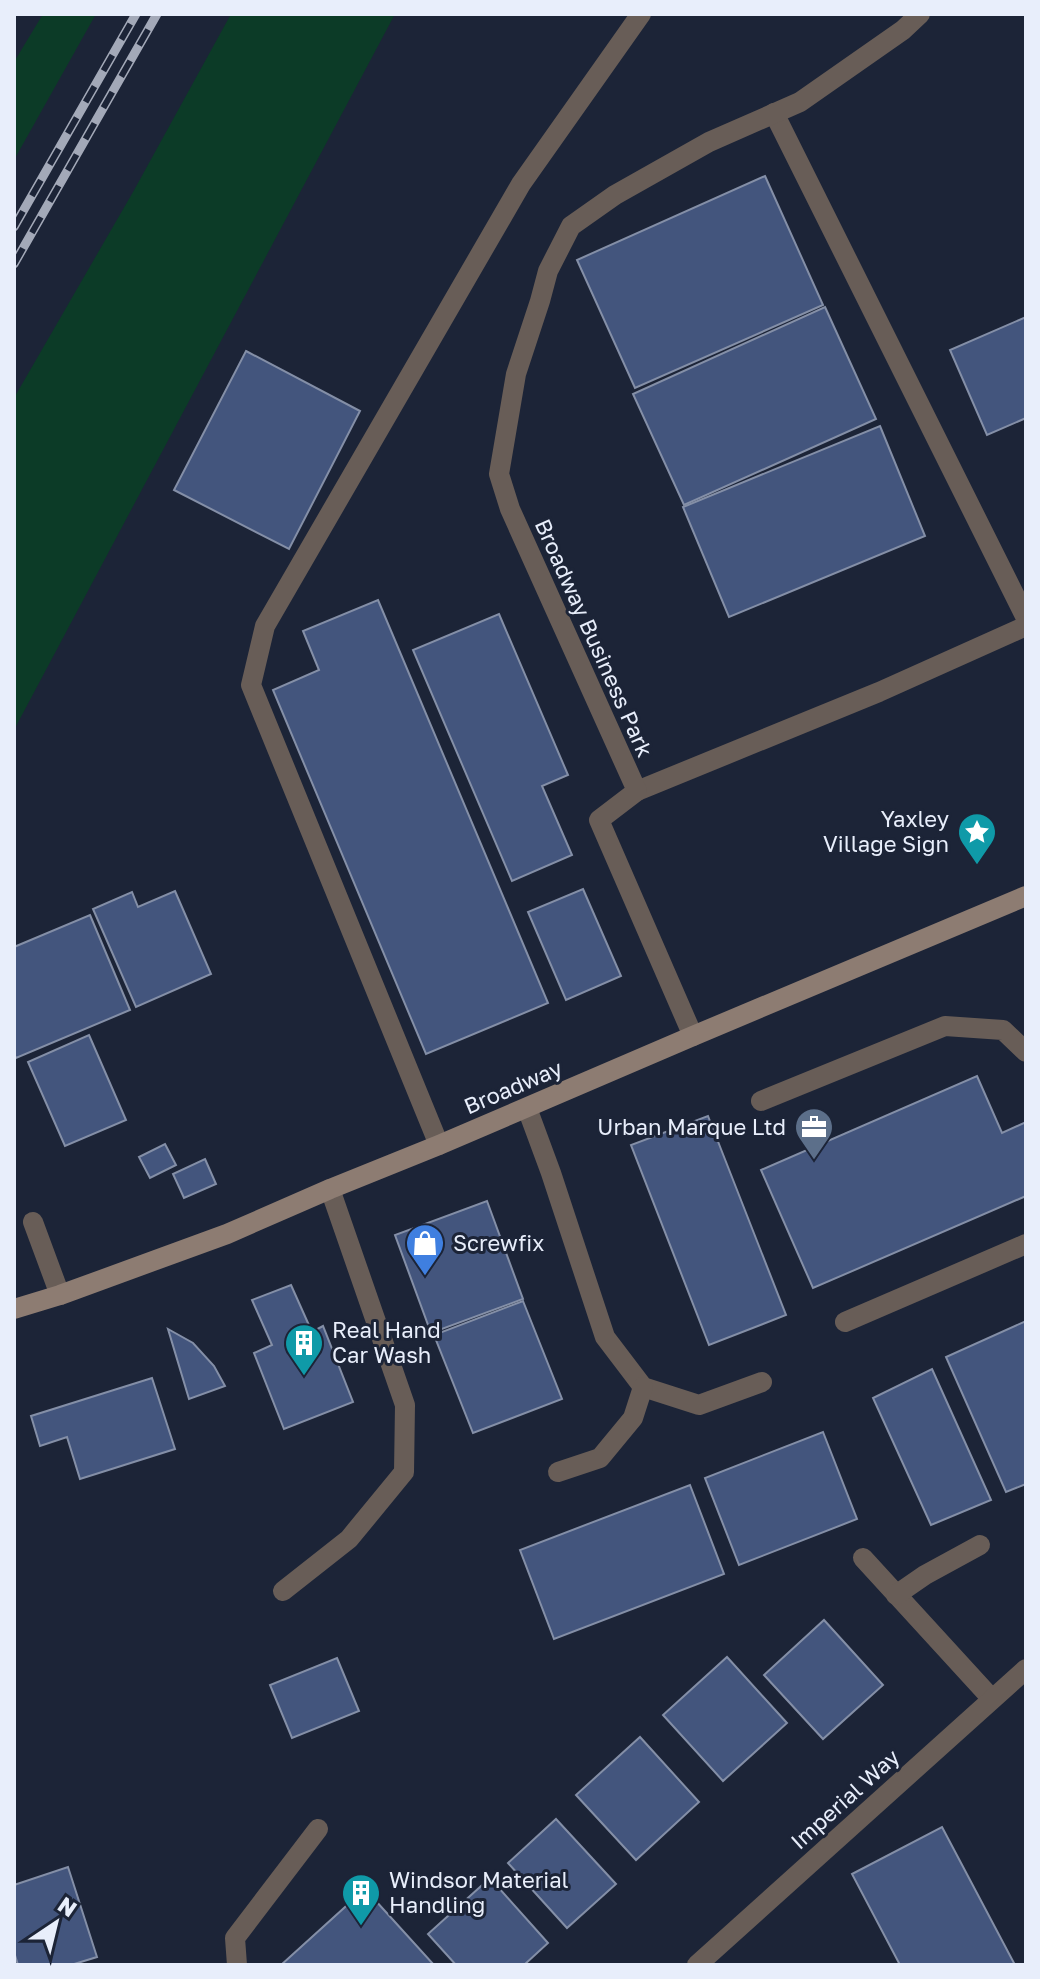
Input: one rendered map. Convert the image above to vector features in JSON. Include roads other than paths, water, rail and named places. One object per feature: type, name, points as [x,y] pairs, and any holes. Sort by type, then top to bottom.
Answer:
[{"type":"main road","name":"Broadway","points":[[14,1309],[227,1234],[693,1036],[1025,900]]},
{"type":"street","points":[[439,1145],[251,685],[265,626],[521,184],[641,14]]},
{"type":"street","name":"Broadway Business Park","points":[[693,1036],[599,820],[637,791],[510,509],[499,474],[516,374],[548,271],[571,226],[615,195],[709,142],[800,102],[903,30],[920,14]]},
{"type":"street","points":[[774,113],[1026,618]]},
{"type":"street","points":[[637,791],[879,692],[1026,626]]},
{"type":"street","points":[[761,1101],[945,1026],[1003,1030],[1026,1052]]},
{"type":"street","points":[[527,1108],[605,1337],[643,1387],[699,1405],[762,1382]]},
{"type":"street","points":[[283,1591],[349,1539],[404,1472],[405,1405],[330,1189]]},
{"type":"street","points":[[33,1222],[60,1295]]},
{"type":"street","points":[[845,1322],[1026,1244]]},
{"type":"street","points":[[558,1472],[600,1458],[633,1418],[643,1387]]},
{"type":"street","points":[[896,1595],[980,1545]]},
{"type":"street","points":[[863,1558],[992,1699]]},
{"type":"street","name":"Imperial Way","points":[[697,1965],[1026,1669]]},
{"type":"street","points":[[237,1965],[235,1938],[318,1829]]},
{"type":"railway","points":[[14,227],[136,14]]},
{"type":"railway","points":[[14,264],[157,14]]},
{"type":"place","name":"Yaxley Village Sign","points":[[977,866]]},
{"type":"place","name":"Urban Marque Ltd","points":[[814,1161]]},
{"type":"place","name":"Screwfix","points":[[425,1277]]},
{"type":"place","name":"Real Hand Car Wash","points":[[304,1377]]},
{"type":"place","name":"Windsor Material Handling","points":[[361,1927]]}]
